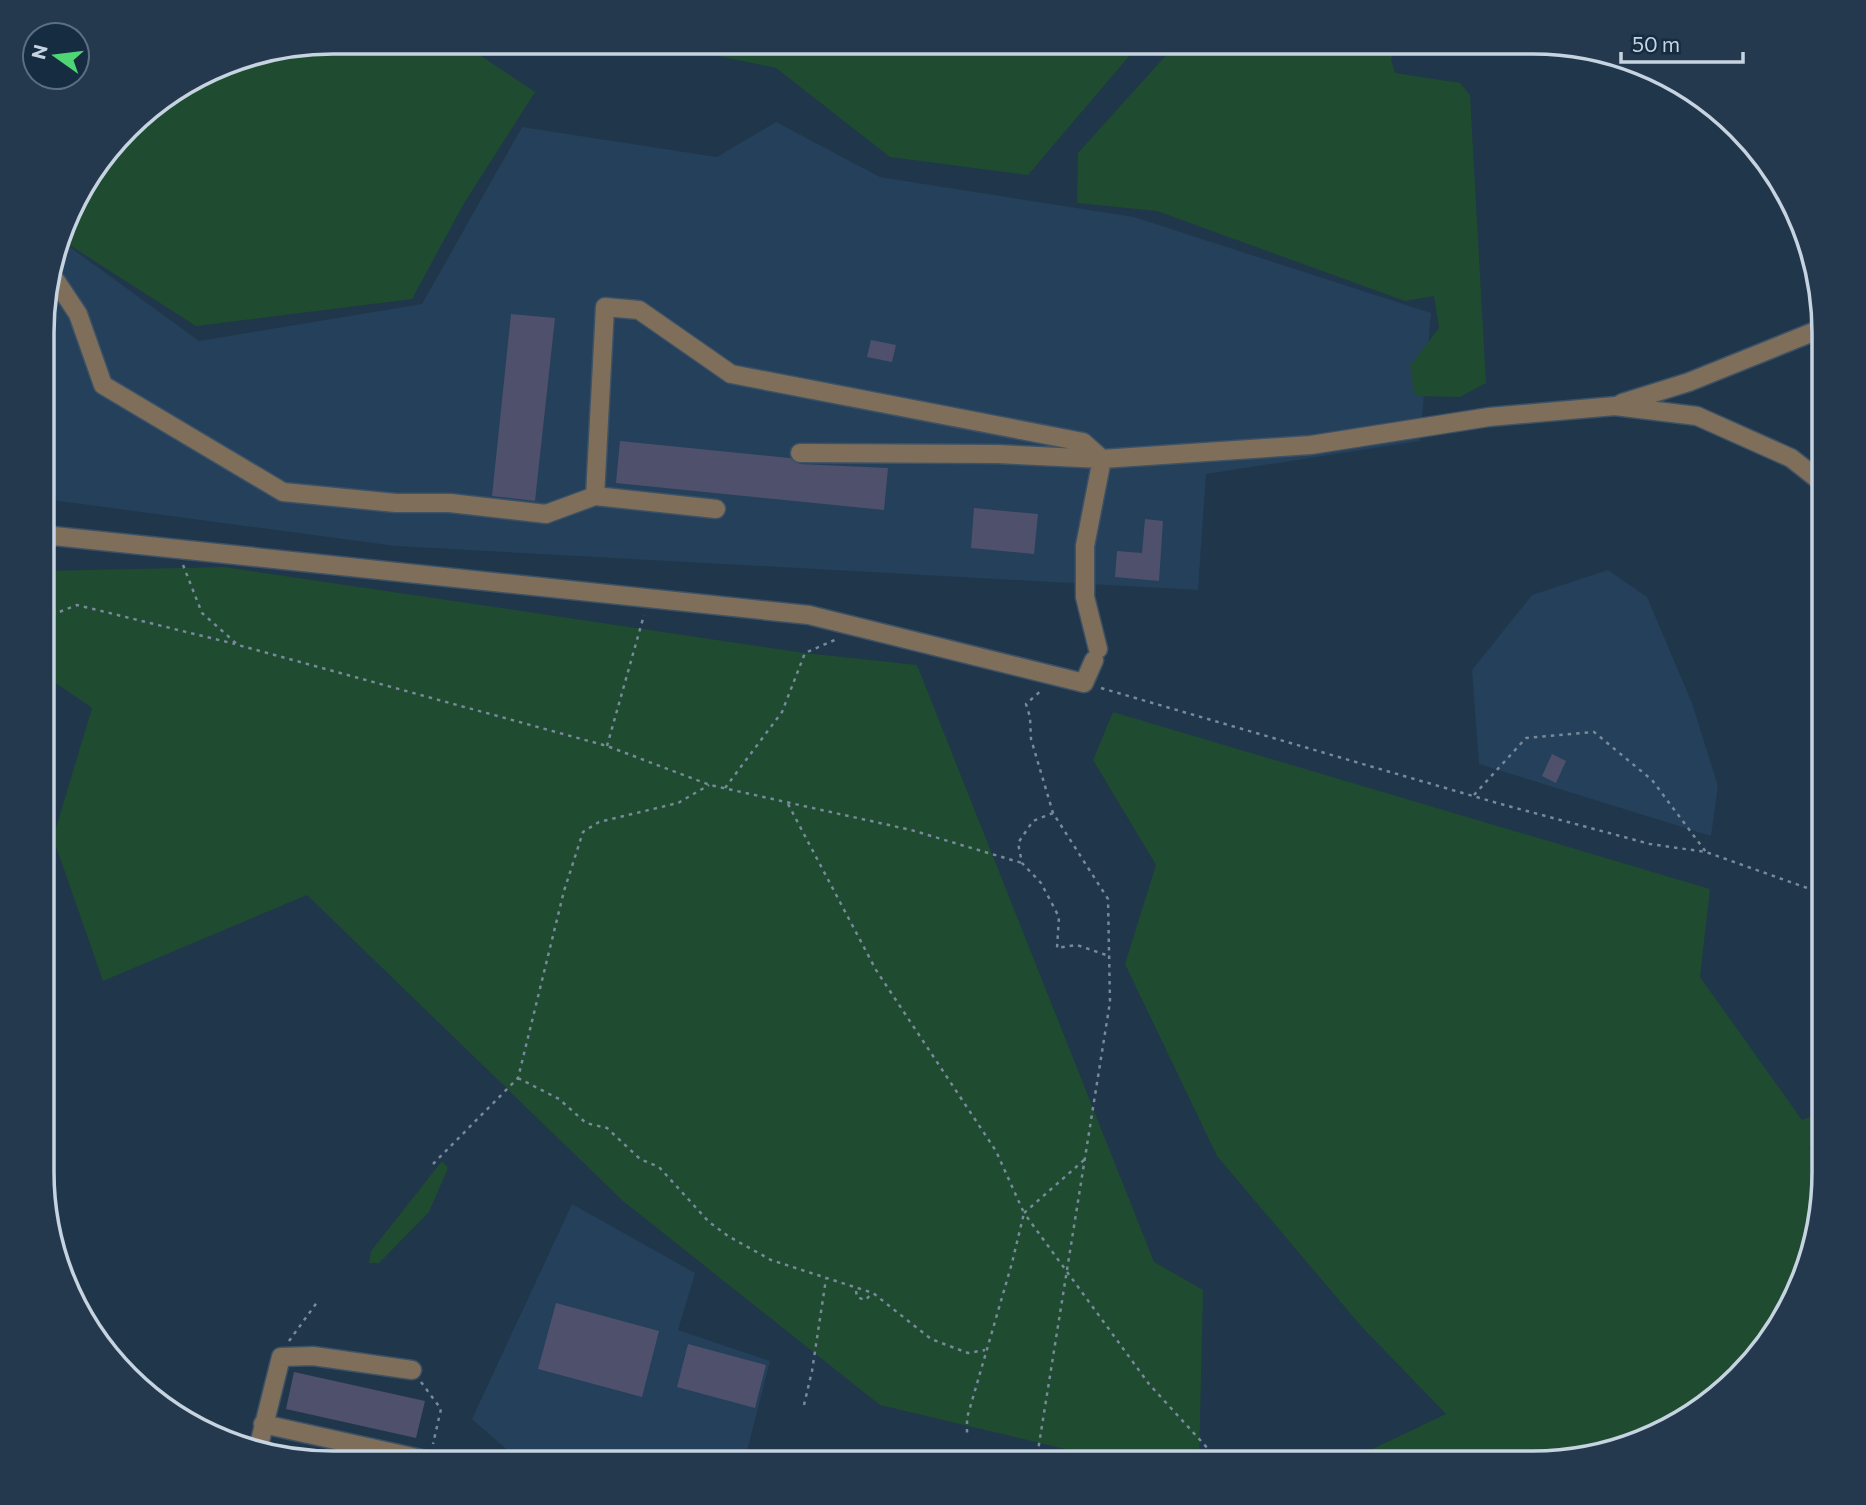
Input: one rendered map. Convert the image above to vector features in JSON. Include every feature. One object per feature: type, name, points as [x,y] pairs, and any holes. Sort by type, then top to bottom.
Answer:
[{"type":"street","points":[[59,285],[78,314],[103,385],[283,492],[396,503],[450,503],[546,514],[595,496],[716,509]]},
{"type":"street","points":[[595,496],[605,307],[639,310],[731,374],[1083,442],[1102,459]]},
{"type":"street","points":[[1615,406],[1689,382],[1812,332]]},
{"type":"street","points":[[800,453],[997,454],[1102,459],[1311,445],[1489,417],[1615,406],[1697,415],[1791,458],[1812,475]]},
{"type":"street","points":[[54,536],[809,615],[866,627],[1076,682],[1096,654],[1085,597],[1085,545],[1102,459]]},
{"type":"street","points":[[260,1441],[281,1357],[313,1356],[412,1370]]},
{"type":"street","points":[[263,1424],[383,1451]]},
{"type":"path","points":[[169,550],[182,564],[202,613],[238,645]]},
{"type":"path","points":[[607,746],[649,597]]},
{"type":"path","points":[[54,614],[76,605],[238,645],[607,746],[710,785],[911,830],[1022,863],[1041,883],[1059,917],[1057,948],[1077,945],[1109,956]]},
{"type":"path","points":[[726,788],[782,712],[805,653],[866,627]]},
{"type":"path","points":[[1037,1451],[1110,1002],[1108,899],[1053,813],[1031,739],[1030,717],[1026,704],[1046,685],[1076,682],[1650,844],[1706,852],[1812,890]]},
{"type":"path","points":[[1473,796],[1526,738],[1594,732],[1652,780],[1706,852]]},
{"type":"path","points":[[433,1164],[518,1078],[564,891],[583,832],[599,822],[678,803],[710,785]]},
{"type":"path","points":[[788,804],[876,970],[996,1151],[1024,1213],[1149,1384],[1210,1451]]},
{"type":"path","points":[[1022,863],[1018,843],[1033,821],[1053,813]]},
{"type":"path","points":[[518,1078],[559,1099],[586,1122],[607,1128],[640,1159],[659,1167],[709,1222],[727,1236],[771,1260],[856,1290],[873,1293],[930,1339],[968,1353],[985,1350]]},
{"type":"path","points":[[967,1435],[967,1418],[1024,1213],[1085,1158]]},
{"type":"path","points":[[804,1405],[826,1279]]},
{"type":"path","points":[[856,1290],[857,1297],[865,1300],[873,1293]]},
{"type":"path","points":[[281,1357],[292,1336],[318,1301]]},
{"type":"path","points":[[412,1370],[442,1409],[434,1451]]},
{"type":"shaded area","points":[[776,122],[880,177],[1134,217],[1431,313],[1420,441],[1206,474],[1198,590],[395,546],[54,500],[55,315],[68,246],[199,341],[422,304],[522,127],[717,157]]},
{"type":"shaded area","points":[[1608,570],[1647,597],[1692,703],[1718,786],[1711,836],[1479,764],[1472,670],[1532,595]]},
{"type":"shaded area","points":[[572,1204],[695,1273],[678,1330],[770,1361],[747,1451],[508,1451],[472,1419]]},
{"type":"green space","points":[[334,54],[478,54],[535,92],[463,205],[412,299],[196,326],[69,245],[83,210],[101,178],[136,136],[178,101],[210,83],[244,69],[297,57]]},
{"type":"green space","points":[[709,54],[1131,54],[1028,175],[890,157],[776,68]]},
{"type":"green space","points":[[1167,54],[1393,54],[1391,59],[1395,73],[1460,83],[1470,95],[1486,383],[1460,397],[1415,396],[1410,366],[1439,328],[1434,296],[1405,301],[1157,211],[1077,203],[1078,153]]},
{"type":"green space","points":[[224,567],[805,653],[917,665],[1154,1262],[1203,1290],[1199,1451],[1074,1451],[880,1405],[623,1201],[307,895],[103,981],[54,841],[92,708],[54,682],[54,571]]},
{"type":"green space","points":[[1113,712],[1710,889],[1700,977],[1802,1120],[1812,1116],[1812,1146],[1809,1148],[1812,1153],[1811,1190],[1797,1261],[1783,1295],[1765,1327],[1730,1369],[1688,1404],[1656,1422],[1605,1441],[1532,1451],[1368,1451],[1446,1414],[1361,1326],[1217,1156],[1125,964],[1156,865],[1093,760]]},
{"type":"green space","points":[[442,1161],[448,1168],[429,1212],[379,1263],[369,1263],[371,1251]]},
{"type":"building","points":[[511,314],[555,318],[535,501],[492,496]]},
{"type":"building","points":[[871,340],[896,345],[892,362],[867,357]]},
{"type":"building","points":[[620,441],[790,458],[800,464],[888,468],[884,510],[616,483]]},
{"type":"building","points":[[974,508],[1038,514],[1034,554],[971,548]]},
{"type":"building","points":[[1145,519],[1163,521],[1159,581],[1115,577],[1117,551],[1142,553]]},
{"type":"building","points":[[1552,754],[1566,761],[1556,783],[1542,776]]},
{"type":"building","points":[[556,1303],[659,1331],[642,1397],[538,1369]]},
{"type":"building","points":[[688,1344],[766,1365],[755,1408],[677,1387]]},
{"type":"building","points":[[294,1372],[425,1401],[416,1438],[286,1409]]}]
